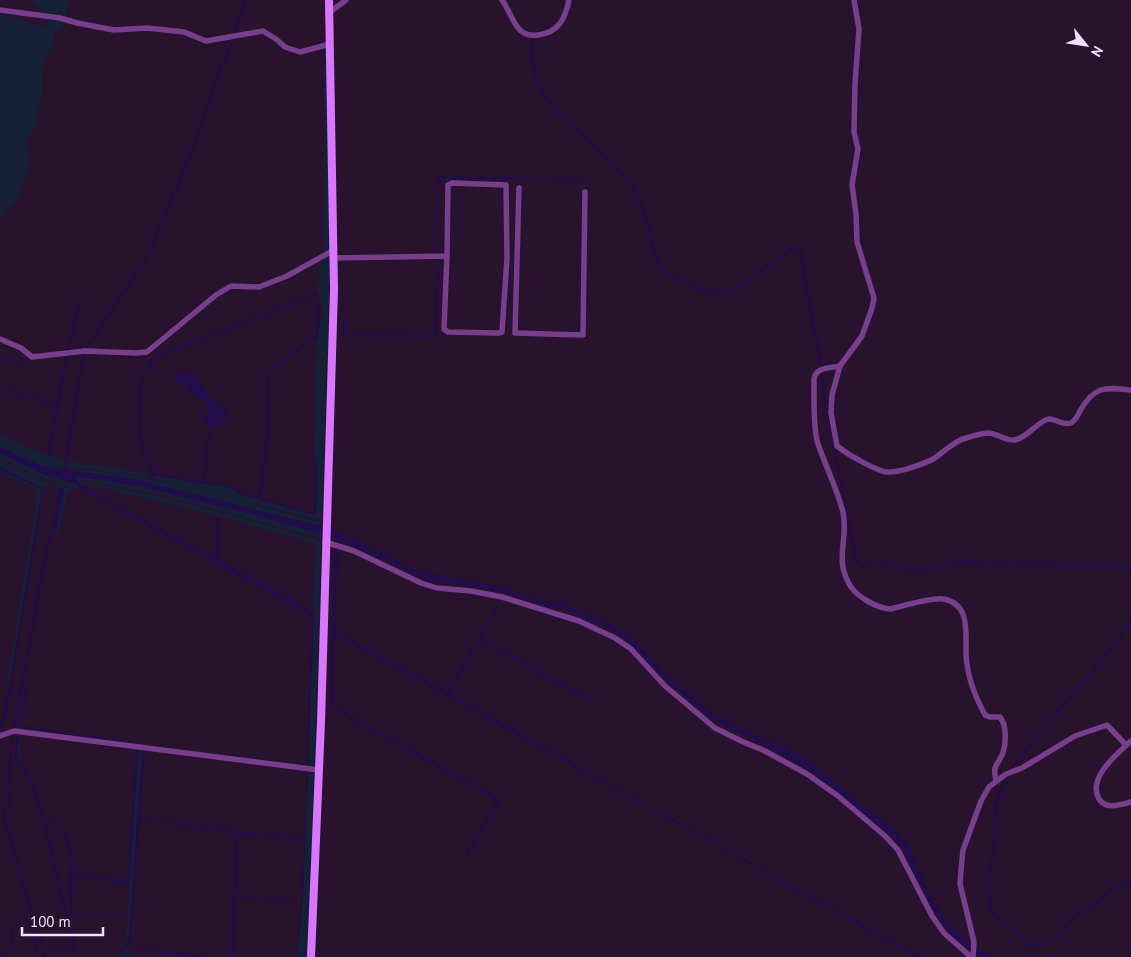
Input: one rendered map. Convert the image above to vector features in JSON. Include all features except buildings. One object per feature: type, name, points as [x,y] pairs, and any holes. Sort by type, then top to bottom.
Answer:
[{"type":"main road","points":[[311,957],[319,770],[334,254],[329,0]]},
{"type":"street","points":[[330,12],[346,0]]},
{"type":"street","points":[[502,0],[518,28],[524,34],[531,36],[555,30],[564,17],[569,0]]},
{"type":"street","points":[[854,0],[859,29],[856,56],[854,122],[858,149],[852,185],[857,242],[874,298],[862,336],[840,366],[830,406],[837,446],[878,469],[888,472],[916,466],[933,459],[964,438],[989,433],[1010,440],[1017,440],[1050,418],[1060,423],[1071,422],[1076,419],[1088,397],[1096,392],[1114,388],[1131,390]]},
{"type":"street","points":[[0,10],[60,18],[114,30],[146,28],[184,32],[206,40],[263,31],[276,38],[285,47],[300,52],[330,44]]},
{"type":"street","points":[[452,183],[506,185],[507,258],[502,332],[446,331],[444,329],[447,256],[448,185],[452,183]]},
{"type":"street","points":[[519,188],[515,333],[583,336],[585,192]]},
{"type":"street","points":[[507,205],[518,206]]},
{"type":"street","points":[[0,338],[32,356],[85,351],[147,352],[216,295],[231,286],[259,287],[334,254],[447,256]]},
{"type":"street","points":[[507,258],[517,258]]},
{"type":"street","points":[[504,310],[515,310]]},
{"type":"street","points":[[840,366],[819,370],[815,373],[814,379],[818,443],[831,477],[844,522],[841,556],[845,573],[857,594],[884,608],[890,609],[934,598],[942,598],[956,604],[961,609],[968,634],[967,665],[972,684],[985,715],[1000,717],[1006,733],[1004,751],[996,767],[996,780]]},
{"type":"street","points":[[326,540],[429,586],[502,597],[579,621],[615,638],[630,649],[665,686],[715,728],[765,751],[807,774],[838,796],[885,836],[898,850],[932,916],[944,933],[972,956]]},
{"type":"street","points":[[972,956],[974,942],[960,884],[962,850],[988,787],[1006,774],[1022,768],[1075,736],[1107,725],[1129,743],[1105,768],[1098,779],[1096,787],[1098,796],[1102,803],[1108,806],[1131,802]]},
{"type":"street","points":[[0,736],[14,731],[319,770]]},
{"type":"shaded area","points":[[30,0],[69,0],[65,16],[42,12]]},
{"type":"shaded area","points":[[0,13],[42,27],[54,19],[64,22],[63,28],[54,32],[55,42],[44,59],[41,104],[37,112],[37,123],[24,143],[28,152],[29,162],[24,183],[13,204],[0,219]]},
{"type":"shaded area","points":[[324,48],[328,48],[330,248],[323,254]]},
{"type":"shaded area","points":[[327,255],[330,256],[322,519],[156,479],[67,466],[68,461],[149,473],[150,478],[153,478],[155,475],[219,485],[233,489],[239,495],[316,515],[317,473],[314,450],[317,338],[322,310],[318,293],[320,261]]},
{"type":"shaded area","points":[[66,355],[68,355],[50,451],[51,456],[65,459],[64,467],[37,458],[64,468],[63,470],[37,464],[0,447],[0,441],[22,451],[0,440],[0,434],[48,456],[57,407],[0,389],[0,386],[57,405]]},
{"type":"shaded area","points":[[179,371],[189,372],[197,376],[206,393],[227,412],[222,423],[212,426],[205,422],[209,405],[188,390],[184,383],[172,377]]},
{"type":"shaded area","points":[[0,447],[37,464],[52,468],[132,479],[335,530],[421,572],[504,588],[530,598],[565,605],[606,621],[636,641],[663,672],[713,713],[739,728],[786,748],[817,767],[863,806],[890,824],[908,845],[929,893],[946,921],[970,943],[993,957],[978,955],[971,951],[945,925],[928,901],[904,851],[896,839],[813,773],[775,750],[727,727],[707,714],[660,675],[626,639],[608,627],[567,610],[548,607],[500,591],[428,580],[342,541],[338,542],[334,538],[260,516],[140,486],[83,477],[75,477],[73,484],[51,475],[47,476],[0,453]]},
{"type":"shaded area","points":[[0,453],[47,476],[51,475],[73,483],[75,477],[83,477],[173,493],[320,533],[321,538],[154,493],[83,480],[71,487],[48,480],[0,458]]},
{"type":"shaded area","points":[[0,460],[47,482],[71,489],[80,482],[88,482],[153,495],[321,541],[315,766],[308,768],[315,544],[229,519],[85,485],[67,493],[57,533],[55,532],[64,489],[49,485],[42,487],[0,467]]},
{"type":"shaded area","points":[[0,467],[44,489],[11,687],[16,690],[10,691],[6,716],[0,730],[9,689],[0,681],[9,686],[42,492],[38,487],[0,470]]},
{"type":"shaded area","points":[[67,469],[130,476],[194,489],[320,522],[321,526],[132,479],[68,471]]},
{"type":"shaded area","points":[[0,470],[38,487],[42,492],[9,687],[7,686],[37,496],[34,488],[0,473]]},
{"type":"shaded area","points":[[82,486],[215,559],[217,518],[220,519],[218,560],[314,613],[308,768],[312,616],[78,487]]},
{"type":"shaded area","points":[[60,488],[64,489],[64,491],[55,532],[52,532]]},
{"type":"shaded area","points":[[334,551],[338,552],[335,628],[337,632],[447,692],[497,607],[481,638],[594,701],[592,703],[480,640],[449,693],[647,805],[337,635],[334,640],[333,706],[500,799],[467,857],[465,856],[497,800],[330,707]]},
{"type":"shaded area","points":[[26,689],[22,726],[134,742],[138,745],[19,727],[25,692],[23,690]]},
{"type":"shaded area","points":[[19,733],[20,753],[24,763],[16,758]]},
{"type":"shaded area","points":[[138,750],[142,751],[129,934],[126,946],[126,950],[135,957],[126,957],[122,953],[125,950],[123,949],[127,928]]},
{"type":"shaded area","points":[[143,750],[145,752],[140,818],[239,832],[233,957],[231,957],[236,834],[138,819]]},
{"type":"shaded area","points":[[307,771],[303,894],[296,957],[302,894]]},
{"type":"shaded area","points":[[308,771],[315,772],[307,957],[297,957],[303,894]]},
{"type":"shaded area","points":[[651,807],[921,957],[916,957]]},
{"type":"waterway","points":[[235,34],[245,0]]},
{"type":"waterway","points":[[531,36],[536,77],[544,93],[568,122],[613,163],[626,178],[640,203],[657,260],[668,274],[699,289],[716,293],[732,292],[791,249],[799,248],[802,253],[803,270],[821,366]]},
{"type":"waterway","points":[[86,349],[148,255],[186,165],[206,112],[214,84],[233,39]]},
{"type":"waterway","points":[[438,253],[438,177],[589,180]]},
{"type":"waterway","points":[[341,302],[343,301],[344,308],[344,335],[435,336],[438,268]]},
{"type":"waterway","points":[[150,477],[154,474],[144,455],[140,434],[139,402],[140,384],[154,357],[316,294],[319,310],[318,335],[268,373],[267,437],[260,498]]},
{"type":"waterway","points":[[68,350],[80,301]]},
{"type":"waterway","points":[[64,471],[84,354]]},
{"type":"waterway","points":[[49,456],[67,355]]},
{"type":"waterway","points":[[0,356],[18,362],[30,358]]},
{"type":"waterway","points":[[822,372],[826,410],[856,559],[860,566],[870,567],[879,563],[891,564],[899,569],[929,569],[957,560],[1017,566],[1115,565],[1123,567],[1131,573]]},
{"type":"waterway","points":[[0,387],[58,406]]},
{"type":"waterway","points":[[204,483],[210,427]]},
{"type":"waterway","points":[[154,474],[220,484],[234,488],[240,493],[315,514],[316,473],[313,454]]},
{"type":"waterway","points":[[74,479],[81,487]]},
{"type":"waterway","points":[[14,730],[49,537],[53,534],[54,530]]},
{"type":"waterway","points":[[1011,770],[1102,660],[1131,621]]},
{"type":"waterway","points":[[9,806],[8,785],[13,734]]},
{"type":"waterway","points":[[18,734],[15,760],[22,761],[24,765],[45,825],[74,948],[72,951],[48,951]]},
{"type":"waterway","points":[[133,816],[137,750]]},
{"type":"waterway","points":[[1009,774],[1001,787],[994,816],[994,845],[989,878],[989,899],[996,916],[1022,936],[1027,945],[1049,944],[1063,932],[1074,916],[1098,902],[1117,885],[1131,882]]},
{"type":"waterway","points":[[7,808],[3,814],[43,950]]},
{"type":"waterway","points":[[134,884],[138,819]]},
{"type":"waterway","points":[[72,875],[128,882],[133,820]]},
{"type":"waterway","points":[[45,825],[59,822],[72,855],[71,915],[126,915]]},
{"type":"waterway","points":[[237,832],[305,840]]},
{"type":"waterway","points":[[126,947],[130,934],[134,889]]},
{"type":"waterway","points":[[240,896],[296,903]]},
{"type":"waterway","points":[[5,957],[5,952],[14,946],[12,937],[16,925],[27,918],[37,949]]},
{"type":"waterway","points":[[131,947],[202,957]]},
{"type":"waterway","points":[[124,950],[121,952],[124,957]]},
{"type":"waterway","points":[[44,951],[45,957]]}]
